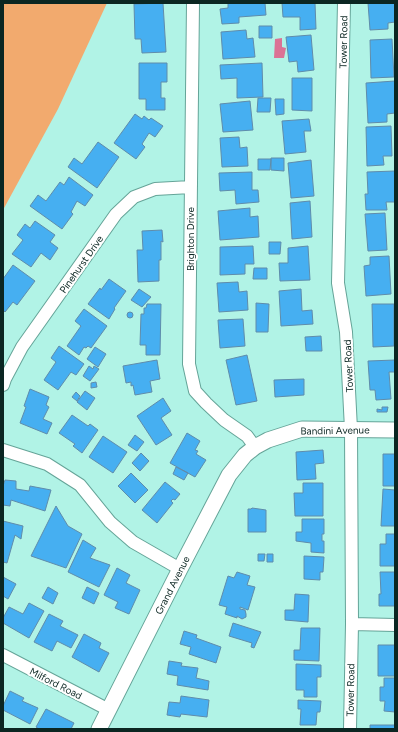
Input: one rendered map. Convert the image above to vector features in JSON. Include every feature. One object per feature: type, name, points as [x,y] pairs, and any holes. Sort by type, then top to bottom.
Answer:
[{"type":"street","name":"Brighton Drive","points":[[193,3],[189,364],[195,391],[224,420],[247,436],[255,447]]},
{"type":"street","name":"Tower Road","points":[[344,3],[338,284],[346,332],[351,429],[352,624],[350,729]]},
{"type":"street","name":"Pinehurst Drive","points":[[3,385],[22,347],[116,214],[134,196],[155,189],[191,187]]},
{"type":"street","name":"Bandini Avenue","points":[[255,447],[268,440],[302,429],[395,430]]},
{"type":"street","name":"Grand Avenue","points":[[99,729],[229,475],[245,455],[255,447]]},
{"type":"street","points":[[3,450],[47,464],[80,485],[110,522],[134,542],[180,569]]},
{"type":"street","points":[[352,624],[395,625]]},
{"type":"street","name":"Milford Road","points":[[3,655],[109,710]]},
{"type":"shaded area","points":[[3,3],[107,3],[58,109],[3,210]]},
{"type":"shaded area","points":[[282,38],[282,47],[286,48],[284,58],[274,58],[275,39]]},
{"type":"building","points":[[163,3],[166,52],[142,53],[141,39],[135,39],[134,4]]},
{"type":"building","points":[[228,3],[265,3],[266,15],[239,17],[239,23],[222,24],[220,9],[228,8]]},
{"type":"building","points":[[282,3],[315,3],[316,29],[300,30],[300,17],[283,17]]},
{"type":"building","points":[[368,3],[395,3],[395,22],[388,23],[388,29],[370,30]]},
{"type":"building","points":[[259,26],[272,26],[272,38],[259,38]]},
{"type":"building","points":[[246,30],[247,39],[253,38],[255,57],[223,59],[221,32]]},
{"type":"building","points":[[311,35],[314,70],[298,72],[297,61],[289,62],[286,37]]},
{"type":"building","points":[[392,39],[394,77],[371,78],[370,40]]},
{"type":"building","points":[[139,63],[167,63],[167,82],[161,82],[161,98],[165,98],[165,110],[146,110],[146,99],[139,99]]},
{"type":"building","points":[[262,63],[263,97],[237,98],[237,78],[221,79],[220,65]]},
{"type":"building","points":[[292,78],[312,78],[312,111],[292,110]]},
{"type":"building","points":[[395,81],[395,113],[387,114],[387,122],[368,123],[366,83]]},
{"type":"building","points":[[258,98],[271,98],[270,112],[257,112]]},
{"type":"building","points":[[275,99],[284,99],[284,114],[276,115]]},
{"type":"building","points":[[250,101],[253,130],[223,132],[220,104]]},
{"type":"building","points":[[135,114],[142,119],[144,116],[149,120],[151,118],[163,126],[155,137],[149,133],[142,144],[145,147],[136,159],[114,143]]},
{"type":"building","points":[[309,119],[311,131],[304,131],[306,152],[285,154],[282,121]]},
{"type":"building","points":[[391,126],[392,156],[383,156],[384,165],[367,166],[366,127]]},
{"type":"building","points":[[239,137],[240,148],[247,147],[248,166],[222,167],[220,138]]},
{"type":"building","points":[[98,142],[119,157],[97,188],[68,167],[74,158],[82,164]]},
{"type":"building","points":[[271,158],[284,158],[284,171],[271,170]]},
{"type":"building","points":[[258,159],[271,159],[270,170],[258,170]]},
{"type":"building","points":[[311,160],[314,196],[291,198],[288,163]]},
{"type":"building","points":[[395,171],[395,202],[386,202],[387,210],[366,210],[365,194],[368,194],[367,172]]},
{"type":"building","points":[[252,172],[252,190],[258,190],[259,202],[236,204],[235,190],[220,191],[219,173]]},
{"type":"building","points":[[69,177],[93,195],[85,206],[77,201],[71,212],[73,214],[62,229],[30,206],[38,195],[46,201],[60,182],[64,185]]},
{"type":"building","points":[[310,201],[312,237],[292,239],[290,203]]},
{"type":"building","points":[[250,208],[250,217],[258,216],[259,237],[220,240],[218,211]]},
{"type":"building","points":[[385,213],[387,250],[368,251],[365,214]]},
{"type":"building","points":[[35,221],[55,235],[50,242],[58,248],[50,260],[41,253],[31,267],[12,254],[23,240],[17,235],[25,224],[30,228]]},
{"type":"building","points":[[162,230],[163,242],[161,241],[159,281],[138,282],[137,250],[143,250],[142,231]]},
{"type":"building","points":[[269,242],[281,242],[280,254],[269,254]]},
{"type":"building","points":[[253,246],[254,264],[245,264],[245,274],[220,275],[220,247]]},
{"type":"building","points":[[308,246],[310,280],[280,281],[279,263],[288,263],[288,248]]},
{"type":"building","points":[[389,256],[391,294],[366,296],[364,266],[370,265],[370,257]]},
{"type":"building","points":[[13,265],[35,281],[17,305],[13,302],[5,312],[3,310],[3,279]]},
{"type":"building","points":[[254,268],[267,268],[267,279],[253,279]]},
{"type":"building","points":[[109,279],[126,291],[114,308],[115,309],[109,319],[88,304]]},
{"type":"building","points":[[238,282],[239,292],[247,291],[248,310],[219,312],[217,283]]},
{"type":"building","points":[[139,289],[151,297],[142,307],[131,300]]},
{"type":"building","points":[[301,289],[302,311],[312,310],[313,324],[281,326],[279,291]]},
{"type":"building","points":[[256,303],[269,304],[268,332],[256,332]]},
{"type":"building","points":[[147,304],[161,304],[160,355],[146,355],[146,345],[140,345],[141,314],[144,314],[144,308],[146,308]]},
{"type":"building","points":[[372,304],[394,304],[394,346],[373,347]]},
{"type":"building","points":[[84,309],[107,326],[91,348],[88,346],[86,348],[84,347],[79,355],[67,346],[81,326],[75,321]]},
{"type":"building","points":[[130,312],[133,315],[130,318],[127,315]]},
{"type":"building","points":[[243,319],[245,346],[220,348],[218,320]]},
{"type":"building","points":[[321,336],[322,351],[306,351],[305,337]]},
{"type":"building","points":[[59,346],[84,364],[76,375],[71,372],[58,390],[44,380],[56,362],[51,358]]},
{"type":"building","points":[[95,347],[106,354],[98,367],[87,359]]},
{"type":"building","points":[[247,355],[257,401],[236,405],[226,360]]},
{"type":"building","points":[[157,360],[160,379],[150,381],[152,392],[135,395],[131,382],[126,383],[123,366]]},
{"type":"building","points":[[395,360],[395,372],[389,372],[391,399],[376,400],[375,390],[370,390],[368,361]]},
{"type":"building","points":[[89,366],[93,369],[94,366],[99,369],[90,381],[83,376]]},
{"type":"building","points":[[304,379],[304,395],[275,397],[274,380]]},
{"type":"building","points":[[96,382],[97,387],[91,388],[91,383]]},
{"type":"building","points":[[30,389],[49,397],[46,405],[49,407],[43,419],[52,423],[47,434],[20,423],[26,407],[24,406]]},
{"type":"building","points":[[85,391],[95,398],[87,410],[77,402]]},
{"type":"building","points":[[76,392],[80,396],[77,401],[72,397]]},
{"type":"building","points":[[163,398],[171,411],[161,418],[172,435],[156,445],[137,416]]},
{"type":"building","points":[[382,407],[388,407],[387,412],[377,412],[377,409],[382,410]]},
{"type":"building","points":[[72,415],[88,426],[90,424],[98,430],[82,453],[73,446],[75,444],[59,433]]},
{"type":"building","points":[[187,433],[200,441],[195,450],[198,451],[196,454],[206,460],[195,477],[170,463]]},
{"type":"building","points":[[135,435],[144,442],[137,451],[128,445]]},
{"type":"building","points":[[103,436],[127,452],[113,473],[89,457]]},
{"type":"building","points":[[323,450],[324,463],[315,464],[316,479],[297,480],[296,452]]},
{"type":"building","points":[[141,453],[149,461],[140,471],[132,463]]},
{"type":"building","points":[[383,454],[395,454],[395,486],[383,486]]},
{"type":"building","points":[[176,467],[188,473],[184,480],[173,474]]},
{"type":"building","points":[[131,473],[148,490],[135,503],[118,486]]},
{"type":"building","points":[[5,480],[16,481],[16,489],[29,491],[30,486],[51,490],[45,511],[11,500],[10,506],[3,505],[3,486]]},
{"type":"building","points":[[165,482],[180,494],[175,500],[173,499],[171,501],[173,503],[157,523],[142,510]]},
{"type":"building","points":[[303,483],[323,483],[323,516],[295,516],[294,493],[303,493]]},
{"type":"building","points":[[383,489],[395,490],[395,526],[381,526]]},
{"type":"building","points":[[56,506],[68,526],[82,534],[66,568],[31,556]]},
{"type":"building","points":[[252,508],[266,510],[266,532],[248,532],[248,509]]},
{"type":"building","points":[[302,519],[324,519],[324,534],[322,534],[322,541],[324,541],[324,553],[311,552],[311,543],[296,541],[296,532],[302,532]]},
{"type":"building","points":[[3,521],[23,526],[21,539],[15,535],[7,563],[3,562]]},
{"type":"building","points":[[386,534],[395,534],[395,566],[380,566],[380,544],[386,544]]},
{"type":"building","points":[[83,540],[96,548],[90,558],[110,565],[99,587],[68,572]]},
{"type":"building","points":[[258,554],[265,554],[264,561],[258,561]]},
{"type":"building","points":[[267,554],[273,554],[273,562],[267,562]]},
{"type":"building","points":[[304,556],[324,557],[323,572],[320,572],[320,580],[304,579]]},
{"type":"building","points":[[117,568],[130,575],[126,583],[140,590],[129,614],[115,608],[118,602],[104,595]]},
{"type":"building","points":[[237,572],[250,576],[247,585],[255,587],[248,610],[240,607],[240,609],[245,610],[246,614],[246,617],[242,619],[237,616],[237,618],[225,614],[227,607],[219,605],[228,576],[234,578]]},
{"type":"building","points":[[380,572],[395,572],[395,606],[379,606],[379,594],[381,594]]},
{"type":"building","points":[[3,577],[16,584],[8,599],[3,596]]},
{"type":"building","points":[[48,587],[58,593],[53,604],[42,598]]},
{"type":"building","points":[[87,587],[99,593],[94,604],[82,598]]},
{"type":"building","points":[[295,594],[309,595],[308,622],[285,620],[285,610],[294,610]]},
{"type":"building","points":[[29,603],[44,611],[29,638],[3,623],[3,618],[9,607],[23,614]]},
{"type":"building","points":[[49,614],[63,621],[60,626],[78,635],[71,648],[57,641],[52,651],[34,642]]},
{"type":"building","points":[[233,623],[261,632],[254,648],[251,647],[252,643],[229,636]]},
{"type":"building","points":[[301,628],[320,628],[319,661],[294,660],[294,650],[300,650]]},
{"type":"building","points":[[184,631],[197,635],[196,638],[221,647],[216,663],[189,654],[191,647],[180,644]]},
{"type":"building","points":[[84,634],[101,643],[99,648],[109,653],[99,672],[72,657]]},
{"type":"building","points":[[378,645],[395,645],[395,676],[378,676]]},
{"type":"building","points":[[169,661],[182,663],[181,666],[198,668],[196,678],[209,681],[208,690],[177,685],[178,676],[167,674]]},
{"type":"building","points":[[296,664],[321,665],[321,677],[317,677],[317,697],[304,697],[304,690],[296,690]]},
{"type":"building","points":[[384,678],[395,678],[395,712],[384,711],[385,701],[380,701],[380,687],[384,687]]},
{"type":"building","points":[[10,691],[24,698],[22,701],[38,708],[30,724],[3,710],[3,706]]},
{"type":"building","points":[[181,696],[209,700],[207,717],[181,714],[180,717],[167,715],[169,702],[180,703]]},
{"type":"building","points":[[298,700],[321,701],[320,712],[317,712],[316,725],[300,725],[301,709],[298,709]]},
{"type":"building","points":[[46,709],[74,723],[71,729],[39,729],[36,727]]},
{"type":"building","points":[[370,725],[395,725],[395,729],[370,729]]}]
